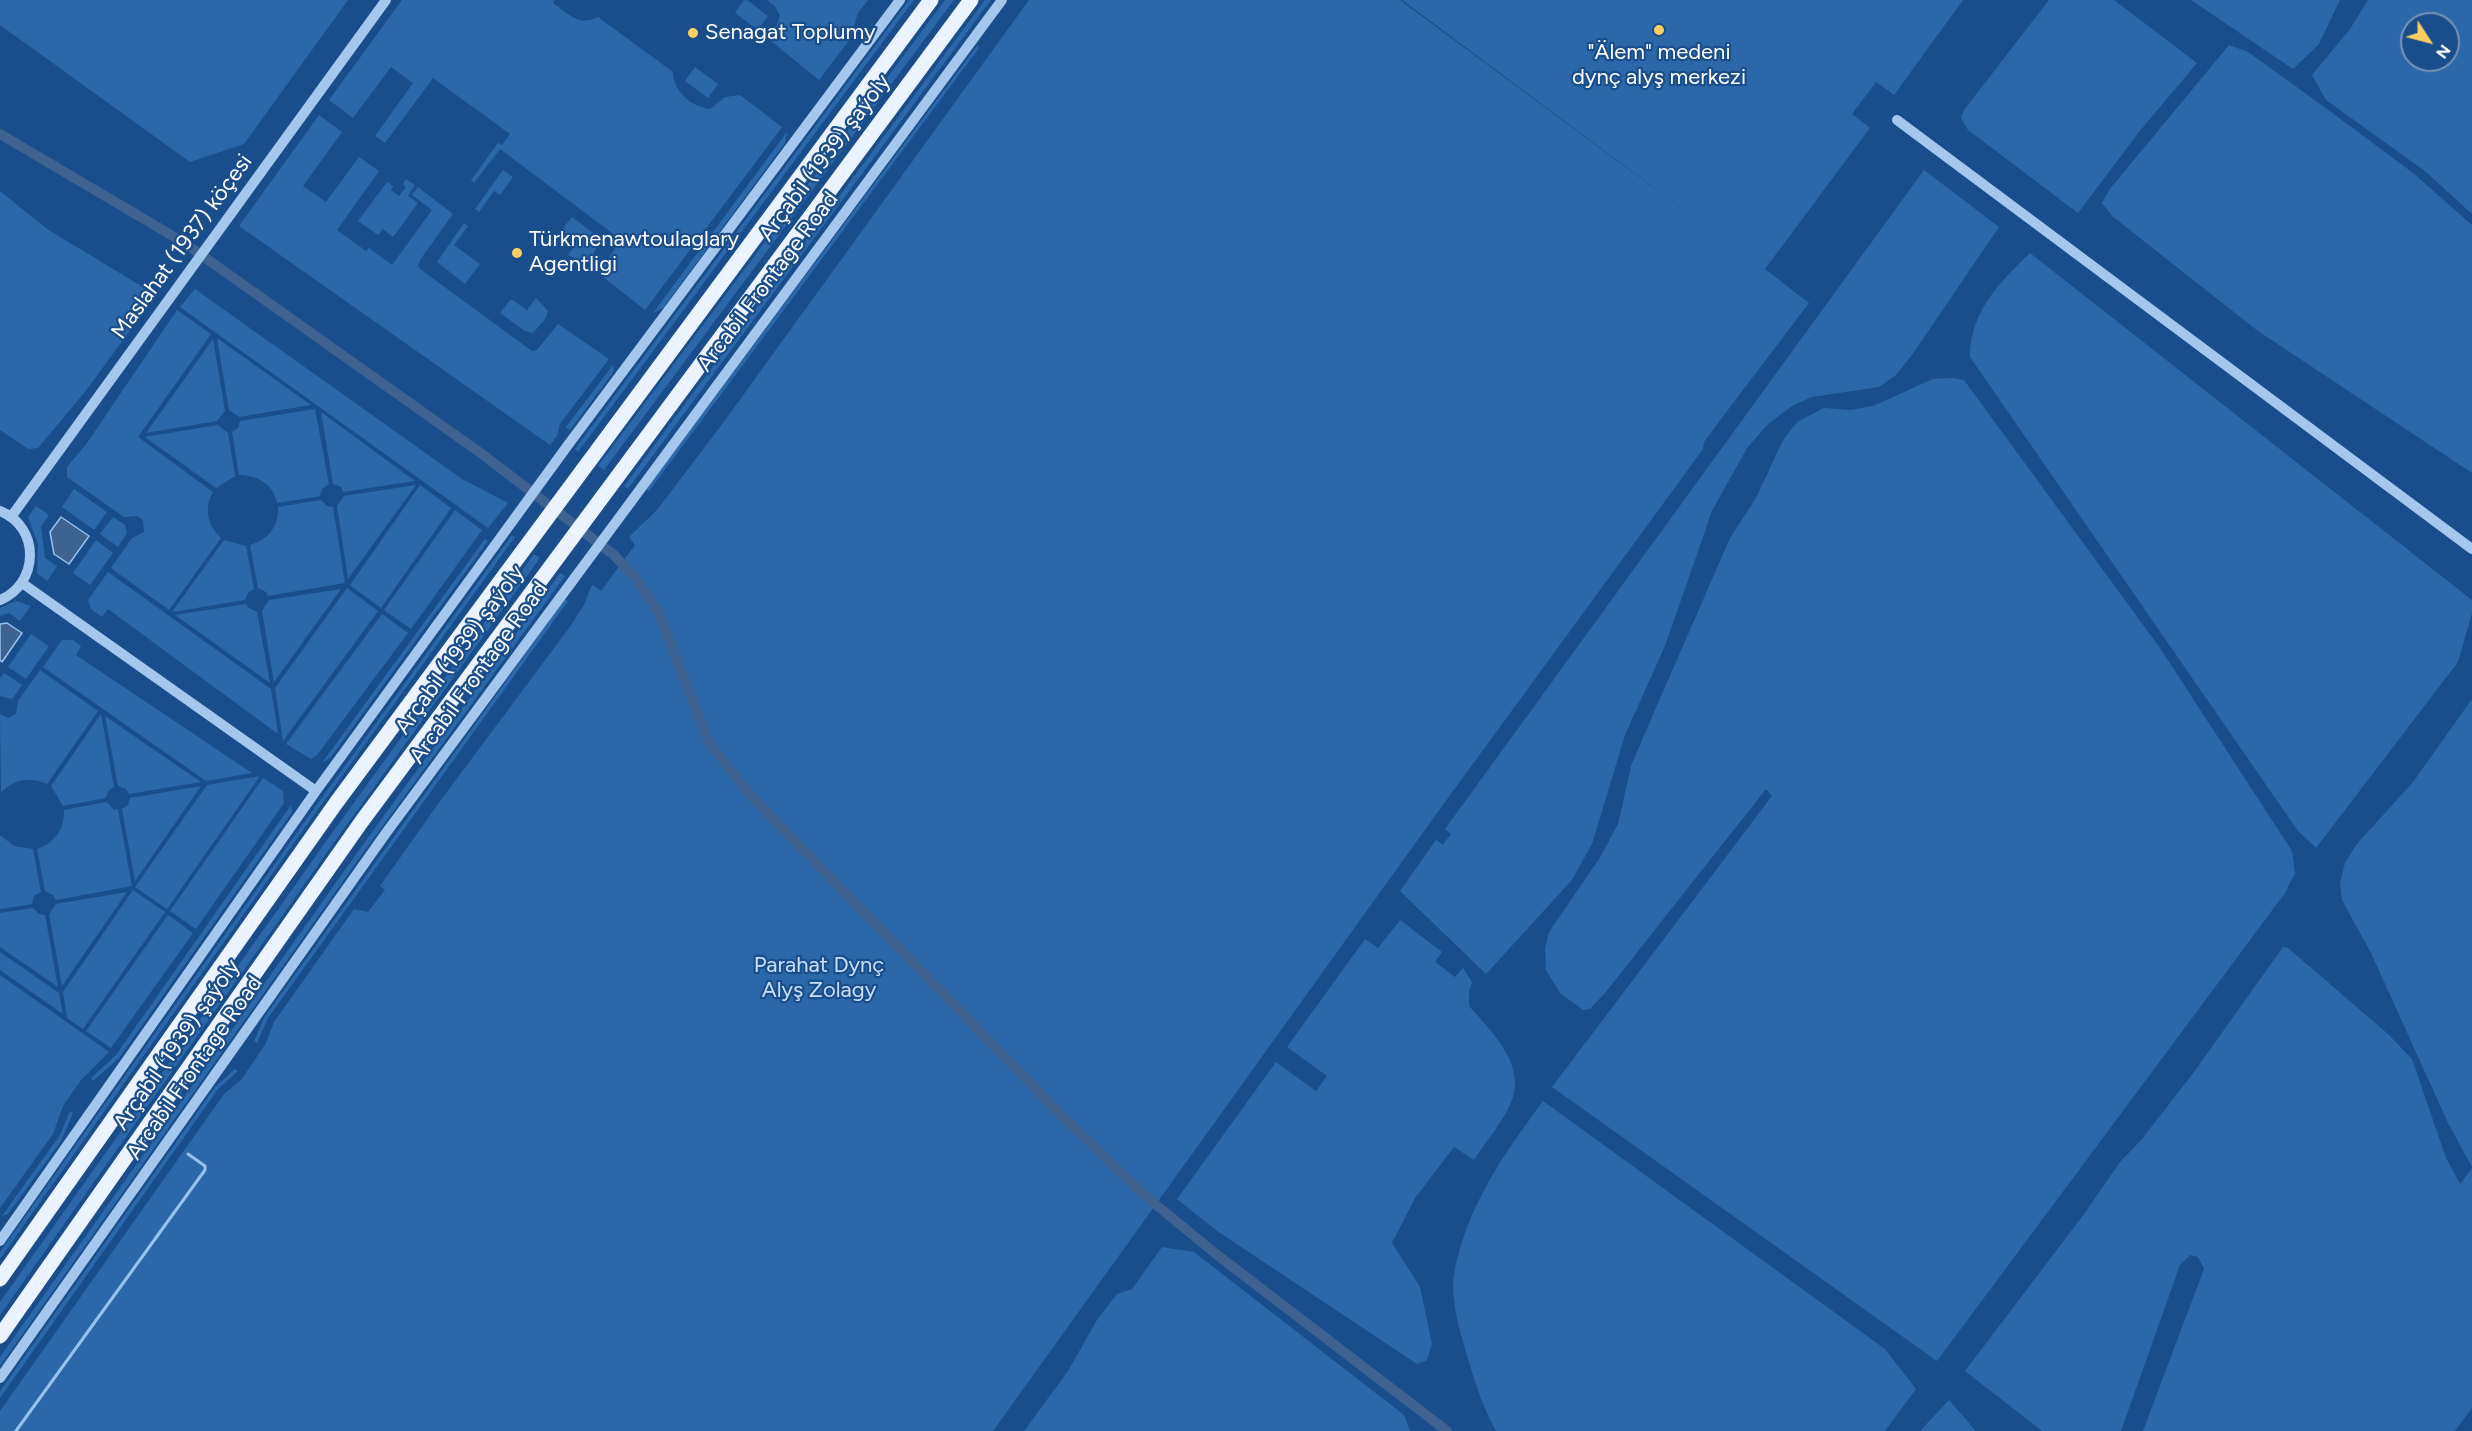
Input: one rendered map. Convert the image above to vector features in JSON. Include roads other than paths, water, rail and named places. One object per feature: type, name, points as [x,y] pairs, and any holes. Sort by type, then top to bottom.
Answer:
[{"type":"main road","name":"Arçabil (1939) şaýoly","points":[[0,1279],[336,803],[931,0]]},
{"type":"main road","name":"Arçabil (1939) şaýoly","points":[[0,1336],[362,821],[971,0]]},
{"type":"street","name":"Maslahat (1937) köçesi","points":[[11,517],[386,0]]},
{"type":"street","points":[[0,1241],[316,791],[568,445],[900,0]]},
{"type":"street","name":"Arcabil Frontage Road","points":[[0,1378],[386,833],[1002,0]]},
{"type":"street","points":[[1897,120],[2472,549]]},
{"type":"street","points":[[0,512],[11,517],[22,529],[29,543],[29,568],[22,583],[11,594],[0,600]]},
{"type":"street","points":[[22,583],[316,791]]},
{"type":"waterway","points":[[0,134],[183,242],[482,454],[614,555],[636,579],[658,612],[709,743],[752,797],[1060,1114],[1143,1194],[1216,1254],[1447,1431]]},
{"type":"waterway","points":[[16,1431],[205,1170],[205,1166],[188,1154]]},
{"type":"place","name":"\"Älem\" medeni dynç alyş merkezi","points":[[1659,30]]},
{"type":"place","name":"Senagat Toplumy","points":[[693,33]]},
{"type":"place","name":"Türkmenawtoulaglary Agentligi","points":[[517,253]]},
{"type":"park label","name":"Parahat Dynç Alyş Zolagy","points":[[819,978]]}]
